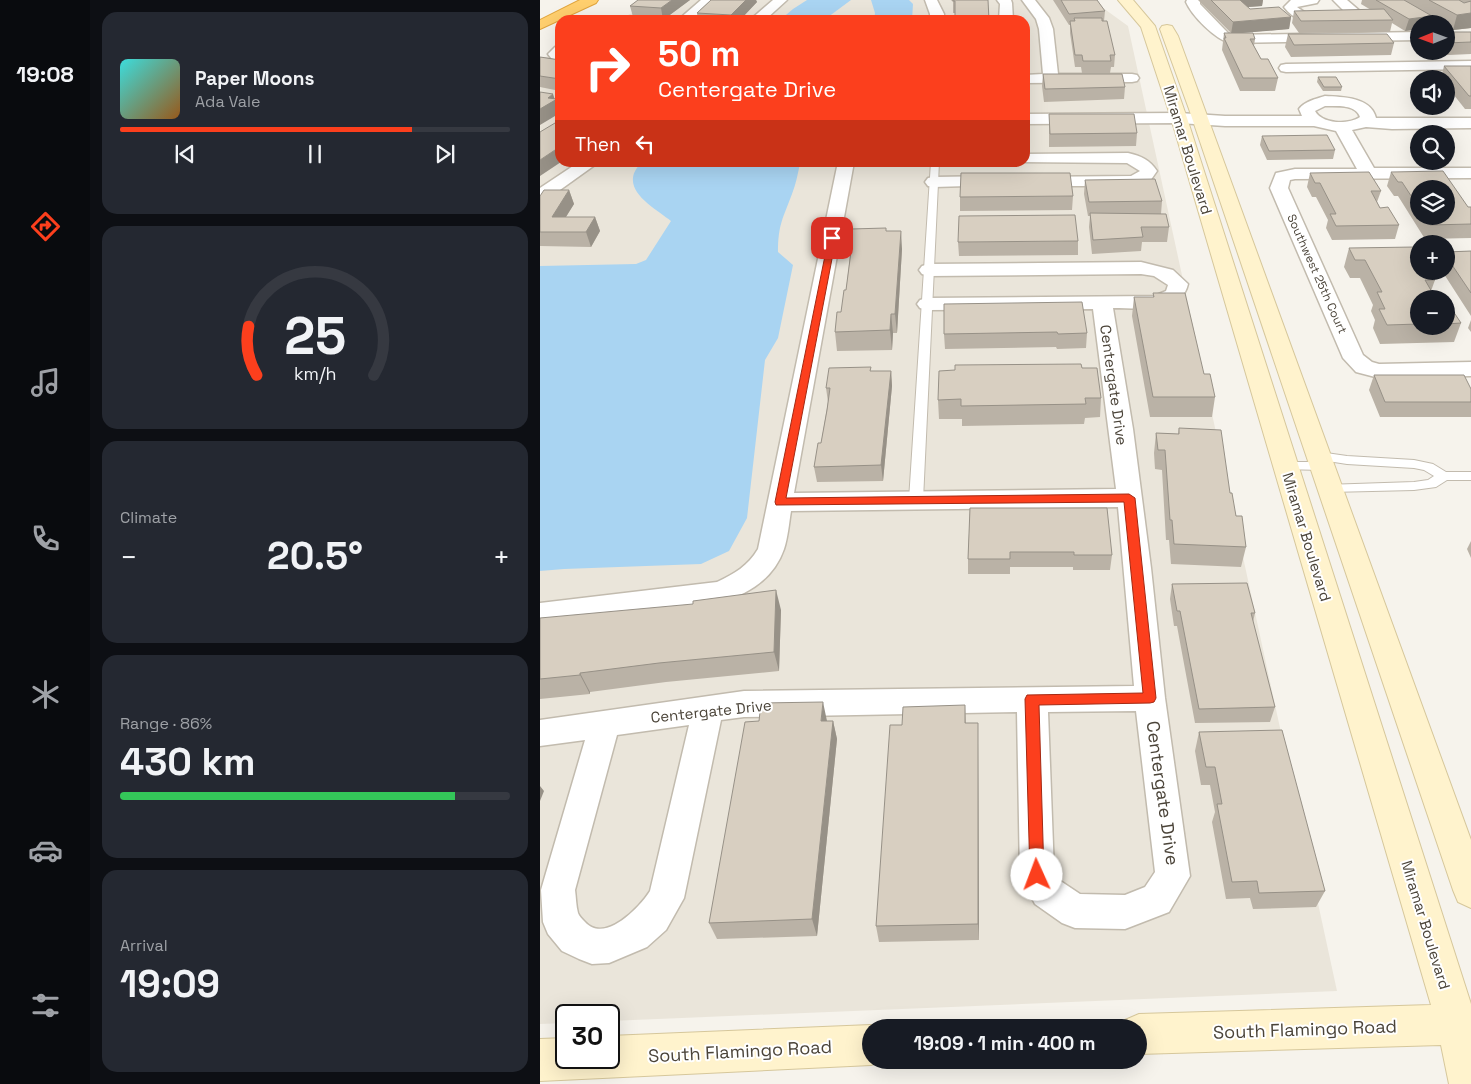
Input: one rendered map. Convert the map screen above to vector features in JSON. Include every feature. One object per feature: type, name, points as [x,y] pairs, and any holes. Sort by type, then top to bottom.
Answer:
[{"type":"highway","points":[[560,15],[591,0]]},
{"type":"highway","points":[[540,25],[555,18]]},
{"type":"street","points":[[691,15],[709,0]]},
{"type":"street","points":[[763,15],[781,0]]},
{"type":"street","points":[[931,0],[937,15]]},
{"type":"street","points":[[1002,0],[1006,3],[1006,15]]},
{"type":"street","points":[[1028,0],[1042,18],[1046,30],[1051,78]]},
{"type":"street","name":"Miramar Boulevard","points":[[1125,0],[1148,26],[1188,114],[1324,470],[1471,890]]},
{"type":"street","name":"Miramar Boulevard","points":[[1143,0],[1155,12],[1171,36],[1188,114],[1286,466],[1464,1024],[1470,1084]]},
{"type":"street","points":[[1313,0],[1294,3],[1290,8],[1298,15],[1306,18],[1334,19],[1351,16],[1354,12],[1341,1]]},
{"type":"street","points":[[1328,0],[1363,0]]},
{"type":"street","points":[[1389,0],[1416,15]]},
{"type":"street","points":[[1193,1],[1223,36],[1230,39],[1410,36]]},
{"type":"street","points":[[1275,47],[1302,102],[1342,127],[1368,173],[1468,177]]},
{"type":"street","points":[[1286,68],[1471,65]]},
{"type":"street","points":[[1030,79],[1132,78]]},
{"type":"street","points":[[1030,113],[1188,114],[1302,102],[1334,101],[1360,107],[1368,115],[1365,122]]},
{"type":"street","points":[[1030,119],[1188,114],[1260,108],[1302,102]]},
{"type":"street","points":[[1260,108],[1302,102]]},
{"type":"street","points":[[1342,127],[1359,125],[1365,122],[1392,124],[1471,123]]},
{"type":"street","points":[[934,182],[1131,181],[1141,180],[1147,176],[1149,171],[1145,165],[1128,158],[1030,159]]},
{"type":"street","points":[[540,196],[584,167]]},
{"type":"street","points":[[540,614],[721,592],[742,582],[761,567],[771,549],[845,167]]},
{"type":"street","name":"Southwest 25th Court","points":[[1368,173],[1295,174],[1282,177],[1279,188],[1354,358],[1364,367],[1378,370],[1471,369]]},
{"type":"street","points":[[927,304],[1154,302],[1171,297],[1177,290],[1178,284],[1173,277],[1162,272],[1141,268],[929,270]]},
{"type":"street","name":"Centergate Drive","points":[[1032,699],[1037,875],[1047,892],[1075,911],[1125,912],[1157,900],[1173,876],[1150,698],[1129,498],[1102,302]]},
{"type":"street","points":[[780,502],[1129,498]]},
{"type":"street","name":"Centergate Drive","points":[[540,733],[744,704],[1150,698]]},
{"type":"street","points":[[604,724],[598,752],[558,890],[561,922],[575,938],[592,946],[609,945],[634,934],[653,918],[666,898],[708,710]]},
{"type":"street","name":"South Flamingo Road","points":[[1147,1034],[1464,1024]]},
{"type":"street","name":"South Flamingo Road","points":[[540,1060],[862,1045]]},
{"type":"lane","points":[[916,500],[935,167]]},
{"type":"lane","points":[[1324,470],[1347,460],[1414,464],[1444,476],[1471,476]]},
{"type":"lane","points":[[1286,466],[1324,470],[1414,486],[1431,484],[1444,476]]},
{"type":"shaded area","points":[[658,0],[1092,0],[1128,26],[1337,991],[620,1021],[620,1004],[555,1004],[555,1023],[540,1024],[540,60],[555,52],[555,167],[1030,167],[1030,15],[628,15]]},
{"type":"water","points":[[807,0],[851,0],[831,15],[786,15]]},
{"type":"water","points":[[871,0],[909,0],[913,4],[912,15],[875,15]]},
{"type":"water","points":[[638,167],[799,167],[779,235],[778,252],[793,265],[778,338],[765,360],[747,518],[729,551],[701,564],[540,571],[540,266],[636,264],[646,260],[671,221],[640,196],[635,189],[633,180]]},
{"type":"building","points":[[638,0],[672,0],[661,8],[630,6]]},
{"type":"building","points":[[711,0],[746,0],[731,15],[697,13]]},
{"type":"building","points":[[988,0],[989,15],[955,15],[955,1],[953,1]]},
{"type":"building","points":[[1061,0],[1097,0],[1105,11],[1069,14]]},
{"type":"building","points":[[1211,0],[1240,0],[1250,9],[1279,7],[1291,17],[1233,22]]},
{"type":"building","points":[[1376,0],[1404,0],[1430,15],[1410,15],[1409,19]]},
{"type":"building","points":[[1429,0],[1459,0],[1464,3],[1471,1],[1471,13],[1457,15]]},
{"type":"building","points":[[1384,9],[1393,20],[1301,21],[1294,11]]},
{"type":"building","points":[[1074,18],[1102,18],[1102,21],[1107,21],[1115,55],[1110,55],[1111,61],[1083,61],[1082,55],[1075,55],[1070,21],[1075,21]]},
{"type":"building","points":[[1455,32],[1471,32],[1471,42],[1455,43]]},
{"type":"building","points":[[1224,33],[1253,33],[1255,39],[1250,39],[1261,59],[1268,59],[1278,78],[1243,78],[1224,38],[1226,38]]},
{"type":"building","points":[[1288,34],[1387,34],[1394,43],[1294,45]]},
{"type":"building","points":[[540,57],[555,59],[555,78],[540,76]]},
{"type":"building","points":[[1444,66],[1471,66],[1471,96],[1455,79],[1455,70],[1447,70]]},
{"type":"building","points":[[1043,74],[1122,74],[1125,87],[1045,89]]},
{"type":"building","points":[[1318,77],[1336,77],[1342,87],[1324,87]]},
{"type":"building","points":[[540,92],[553,94],[548,98],[555,100],[540,109]]},
{"type":"building","points":[[1049,114],[1134,114],[1137,133],[1050,134]]},
{"type":"building","points":[[555,123],[555,150],[540,160],[540,132]]},
{"type":"building","points":[[1327,135],[1335,150],[1269,151],[1262,136]]},
{"type":"building","points":[[1443,171],[1449,180],[1410,180],[1410,194],[1402,182],[1398,182],[1391,172]]},
{"type":"building","points":[[1369,172],[1381,191],[1371,191],[1380,208],[1388,207],[1399,225],[1336,226],[1330,214],[1336,214],[1320,183],[1315,183],[1310,173]]},
{"type":"building","points":[[961,173],[1070,173],[1073,196],[960,197]]},
{"type":"building","points":[[1155,179],[1162,201],[1089,202],[1085,180]]},
{"type":"building","points":[[1455,188],[1468,207],[1471,207],[1471,224],[1455,224]]},
{"type":"building","points":[[544,190],[569,190],[552,217],[595,217],[586,232],[540,232],[540,196]]},
{"type":"building","points":[[1090,213],[1166,214],[1169,227],[1141,227],[1143,237],[1093,240]]},
{"type":"building","points":[[1075,215],[1078,241],[958,242],[959,216]]},
{"type":"building","points":[[886,228],[886,231],[901,231],[895,314],[891,314],[890,330],[835,332],[837,312],[841,312],[844,290],[846,290],[852,244],[849,244],[851,229]]},
{"type":"building","points":[[1410,247],[1410,280],[1425,280],[1431,290],[1410,290],[1410,324],[1387,325],[1379,309],[1385,309],[1377,292],[1382,292],[1365,260],[1355,260],[1349,248]]},
{"type":"building","points":[[1471,251],[1471,293],[1455,269],[1455,252]]},
{"type":"building","points":[[1153,293],[1185,293],[1204,374],[1210,374],[1215,397],[1153,397],[1134,297],[1154,297]]},
{"type":"building","points":[[1082,302],[1087,333],[944,334],[944,304]]},
{"type":"building","points":[[1455,314],[1461,323],[1455,323]]},
{"type":"building","points":[[1081,364],[1082,368],[1097,368],[1101,398],[1085,398],[1086,404],[961,406],[961,399],[938,400],[939,371],[955,370],[955,365]]},
{"type":"building","points":[[871,367],[870,371],[891,371],[881,465],[814,467],[827,410],[830,388],[826,388],[829,368]]},
{"type":"building","points":[[1374,375],[1464,375],[1471,389],[1471,402],[1385,402]]},
{"type":"building","points":[[1179,428],[1221,430],[1230,493],[1232,493],[1236,516],[1242,516],[1246,547],[1174,544],[1172,520],[1170,520],[1165,450],[1158,450],[1156,433],[1179,434]]},
{"type":"building","points":[[970,508],[1107,508],[1112,555],[1074,555],[1074,552],[1010,552],[1010,559],[968,559]]},
{"type":"building","points":[[1247,583],[1255,613],[1251,613],[1275,707],[1199,709],[1180,611],[1177,611],[1172,584]]},
{"type":"building","points":[[776,590],[774,652],[659,663],[540,679],[540,618],[693,604],[693,601]]},
{"type":"building","points":[[823,702],[821,721],[833,721],[812,919],[709,923],[745,722],[759,721],[761,703]]},
{"type":"building","points":[[965,705],[965,723],[978,723],[978,924],[876,926],[890,725],[902,725],[903,707]]},
{"type":"building","points":[[1282,730],[1325,891],[1259,893],[1257,881],[1232,882],[1217,804],[1222,804],[1215,767],[1206,767],[1199,732]]},
{"type":"route","points":[[832,238],[780,502],[1129,498],[1138,568],[1150,698],[1032,699],[1037,875]]}]
